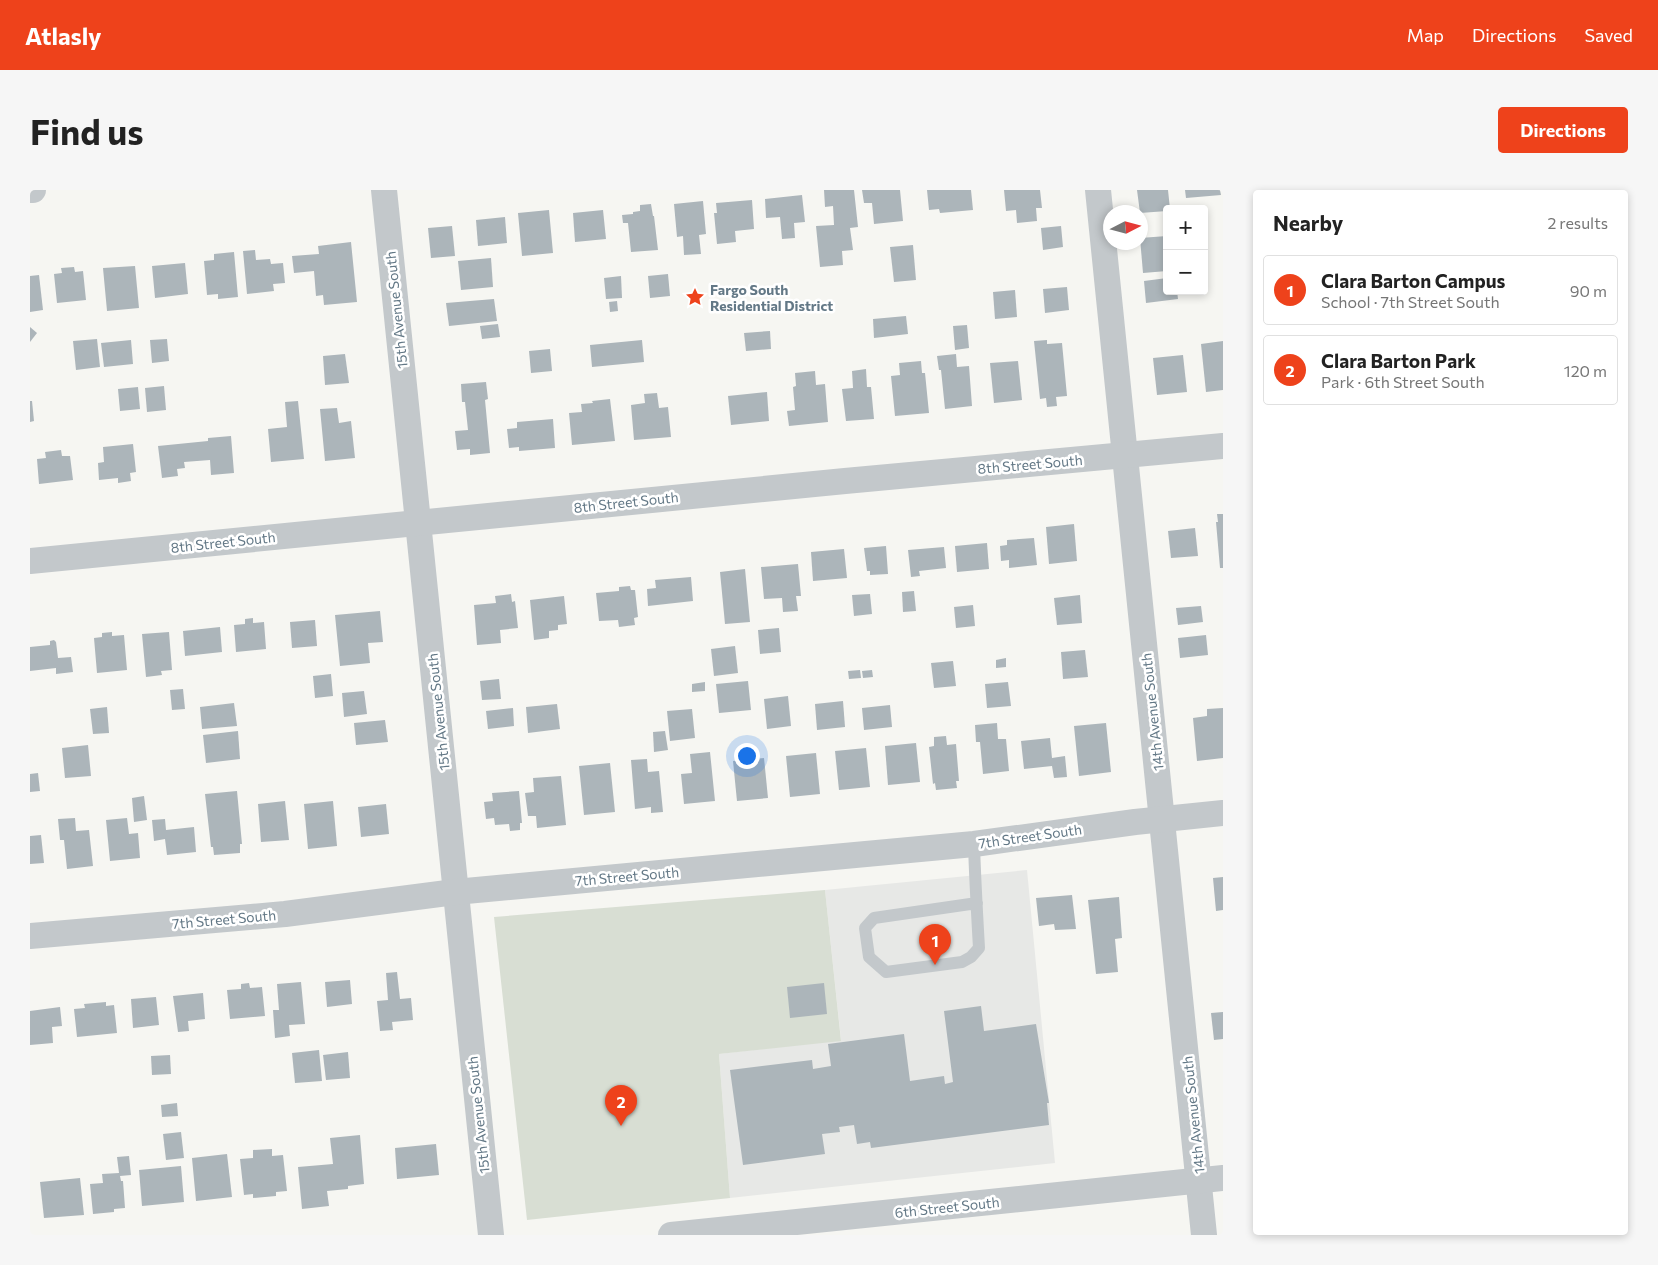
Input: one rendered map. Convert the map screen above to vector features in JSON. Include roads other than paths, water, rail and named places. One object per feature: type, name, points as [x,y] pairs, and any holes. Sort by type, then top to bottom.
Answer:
[{"type":"street","name":"15th Avenue South","points":[[384,190],[490,1235]]},
{"type":"street","name":"14th Avenue South","points":[[1098,190],[1163,819],[1211,1179],[1204,1235]]},
{"type":"street","name":"8th Street South","points":[[30,561],[1223,446]]},
{"type":"street","name":"7th Street South","points":[[30,936],[285,914],[456,892],[974,844],[1223,813]]},
{"type":"street","name":"6th Street South","points":[[671,1235],[1211,1179]]},
{"type":"lane","points":[[974,844],[977,903],[979,948],[971,957],[962,962],[886,972],[869,957],[865,928],[874,918],[977,903]]},
{"type":"place","name":"Fargo South Residential District","points":[[695,297]]},
{"type":"place","name":"Clara Barton Campus","points":[[935,965]]},
{"type":"place","name":"Clara Barton Park","points":[[621,1126]]}]
